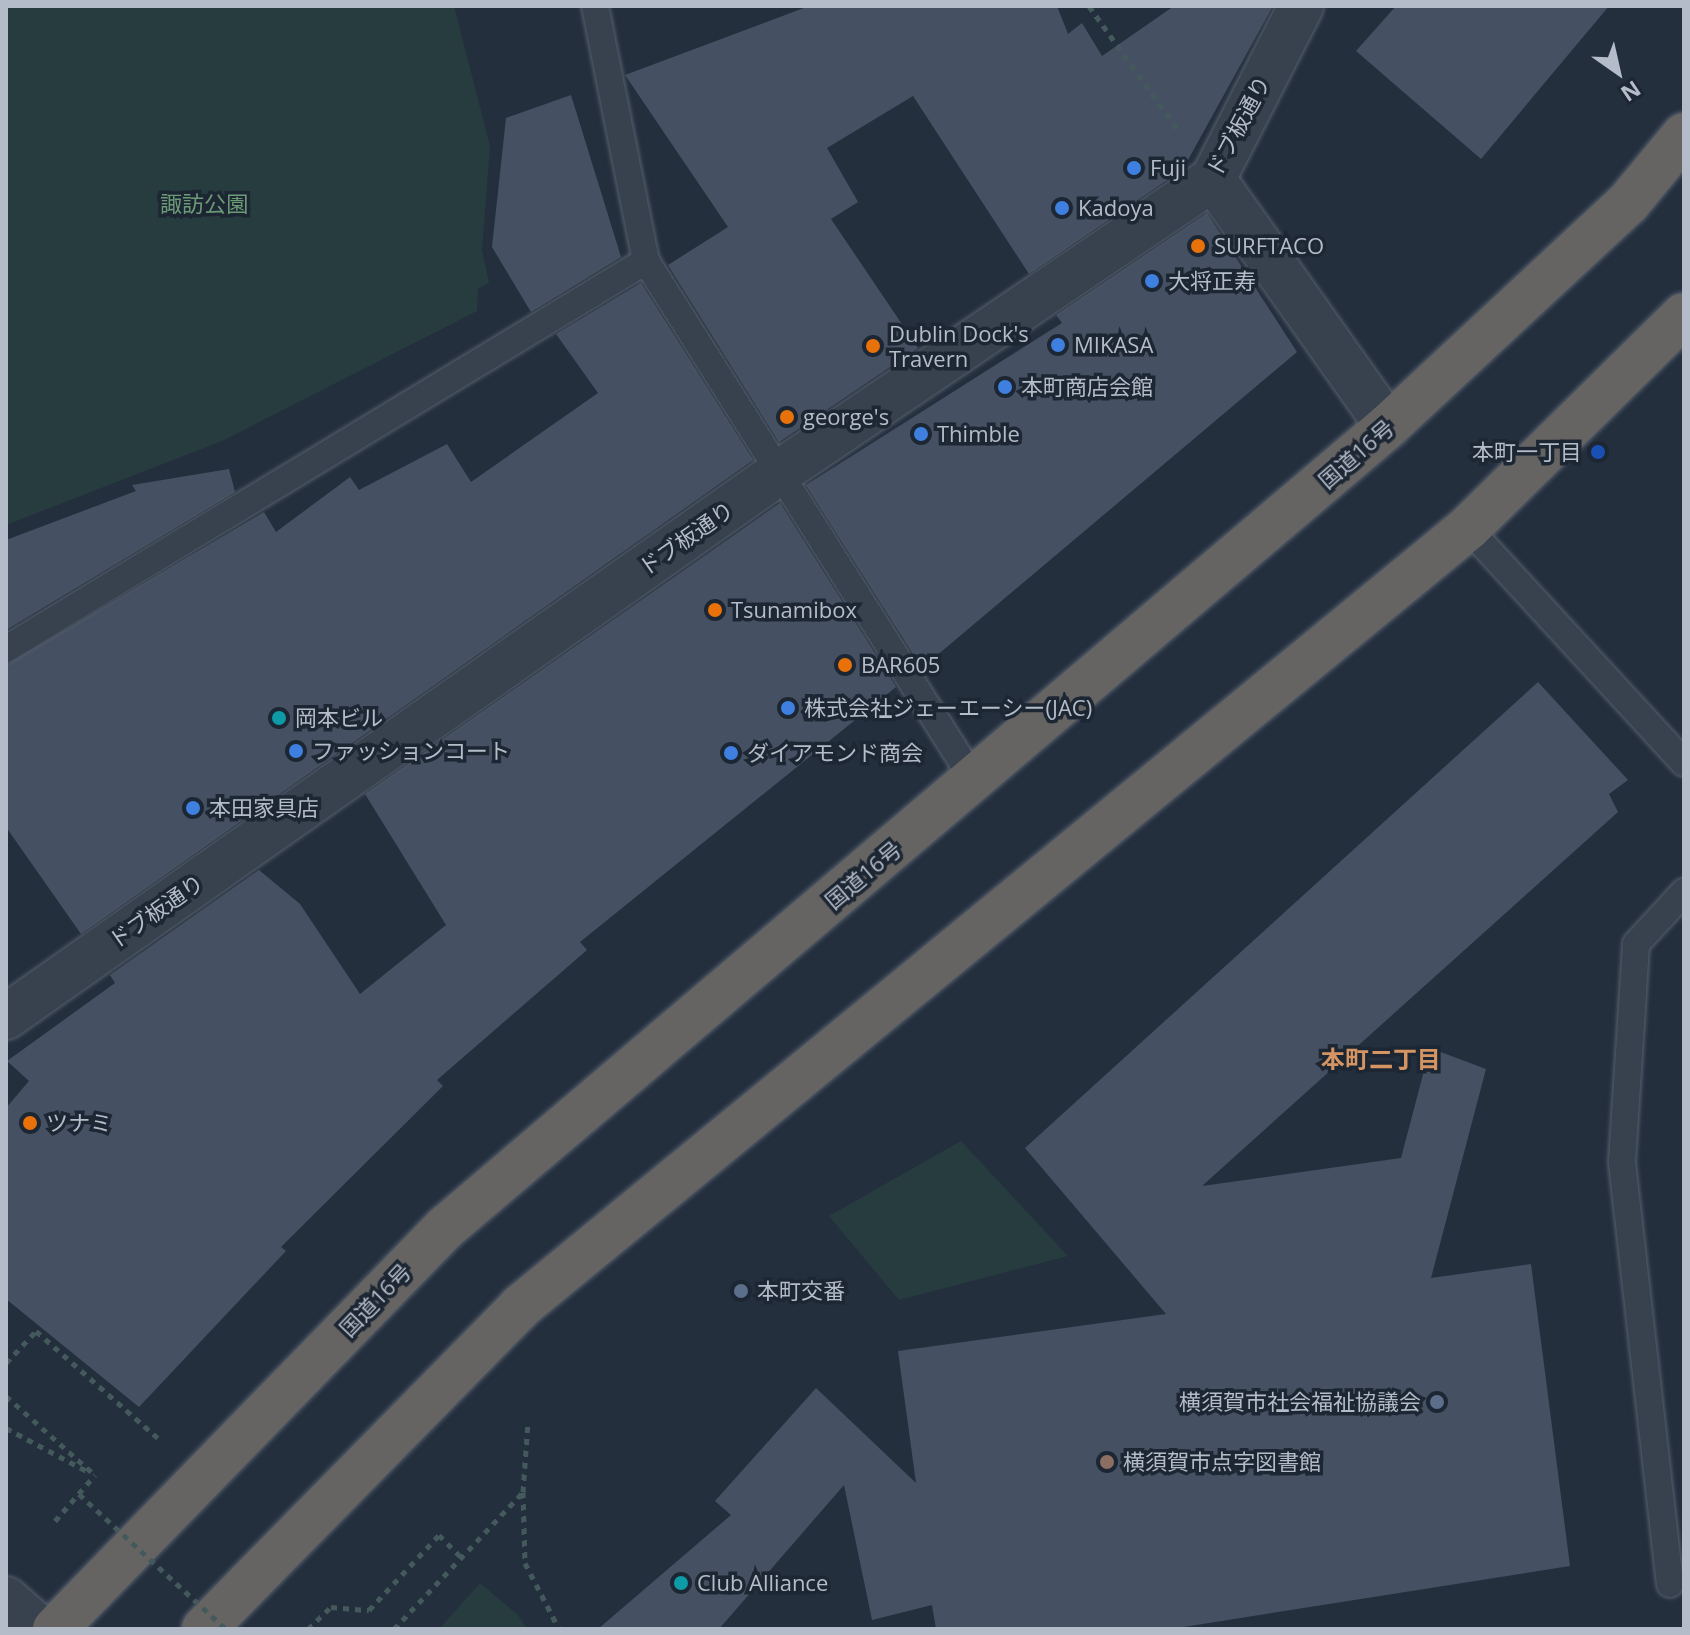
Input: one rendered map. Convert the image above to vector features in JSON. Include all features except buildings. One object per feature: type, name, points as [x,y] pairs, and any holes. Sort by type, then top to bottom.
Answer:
[{"type":"highway","name":"国道16号","points":[[55,1629],[445,1228],[975,782],[1388,426],[1628,203],[1684,135]]},
{"type":"highway","points":[[204,1629],[520,1307],[1468,528],[1684,315]]},
{"type":"street","name":"ドブ板通り","points":[[6,1017],[777,474],[1213,179],[1301,6]]},
{"type":"street","points":[[1213,179],[1388,426]]},
{"type":"street","points":[[6,1599],[40,1629]]},
{"type":"lane","points":[[599,7],[646,261],[777,474],[975,782]]},
{"type":"lane","points":[[6,649],[646,261]]},
{"type":"lane","points":[[1468,528],[1684,763]]},
{"type":"lane","points":[[1670,1584],[1622,1162],[1636,944],[1684,892]]},
{"type":"path","points":[[1089,6],[1213,179]]},
{"type":"path","points":[[6,1363],[36,1331],[158,1438]]},
{"type":"path","points":[[6,1396],[95,1475]]},
{"type":"path","points":[[528,1423],[523,1492],[525,1563],[559,1629]]},
{"type":"path","points":[[6,1428],[95,1475]]},
{"type":"path","points":[[55,1521],[95,1475]]},
{"type":"path","points":[[394,1629],[523,1492]]},
{"type":"path","points":[[79,1494],[226,1629]]},
{"type":"path","points":[[308,1629],[331,1607],[369,1610],[439,1535],[461,1557]]},
{"type":"green space","name":"諏訪公園","points":[[6,6],[454,6],[490,146],[482,250],[489,283],[478,289],[477,311],[222,441],[6,525]]},
{"type":"green space","points":[[961,1141],[1068,1256],[899,1300],[829,1216]]},
{"type":"green space","points":[[480,1583],[518,1615],[527,1629],[439,1629]]},
{"type":"place","name":"Fuji","points":[[1134,168]]},
{"type":"place","name":"Kadoya","points":[[1062,208]]},
{"type":"place","name":"SURFTACO","points":[[1198,246]]},
{"type":"place","name":"大将正寿","points":[[1152,281]]},
{"type":"place","name":"MIKASA","points":[[1058,345]]},
{"type":"place","name":"Dublin Dock's Travern","points":[[873,346]]},
{"type":"place","name":"本町商店会館","points":[[1005,387]]},
{"type":"place","name":"george's","points":[[787,417]]},
{"type":"place","name":"Thimble","points":[[921,434]]},
{"type":"place","name":"本町一丁目","points":[[1598,452]]},
{"type":"place","name":"Tsunamibox","points":[[715,610]]},
{"type":"place","name":"BAR605","points":[[845,665]]},
{"type":"place","name":"株式会社ジェーエーシー(JAC)","points":[[788,708]]},
{"type":"place","name":"岡本ビル","points":[[279,718]]},
{"type":"place","name":"ファッションコート","points":[[296,751]]},
{"type":"place","name":"ダイアモンド商会","points":[[731,753]]},
{"type":"place","name":"本田家具店","points":[[193,808]]},
{"type":"place","name":"ツナミ","points":[[30,1123]]},
{"type":"place","name":"本町交番","points":[[741,1291]]},
{"type":"place","name":"横須賀市社会福祉協議会","points":[[1437,1402]]},
{"type":"place","name":"横須賀市点字図書館","points":[[1107,1462]]},
{"type":"place","name":"Club Alliance","points":[[681,1583]]},
{"type":"district","name":"本町二丁目","points":[[1381,1059]]}]
